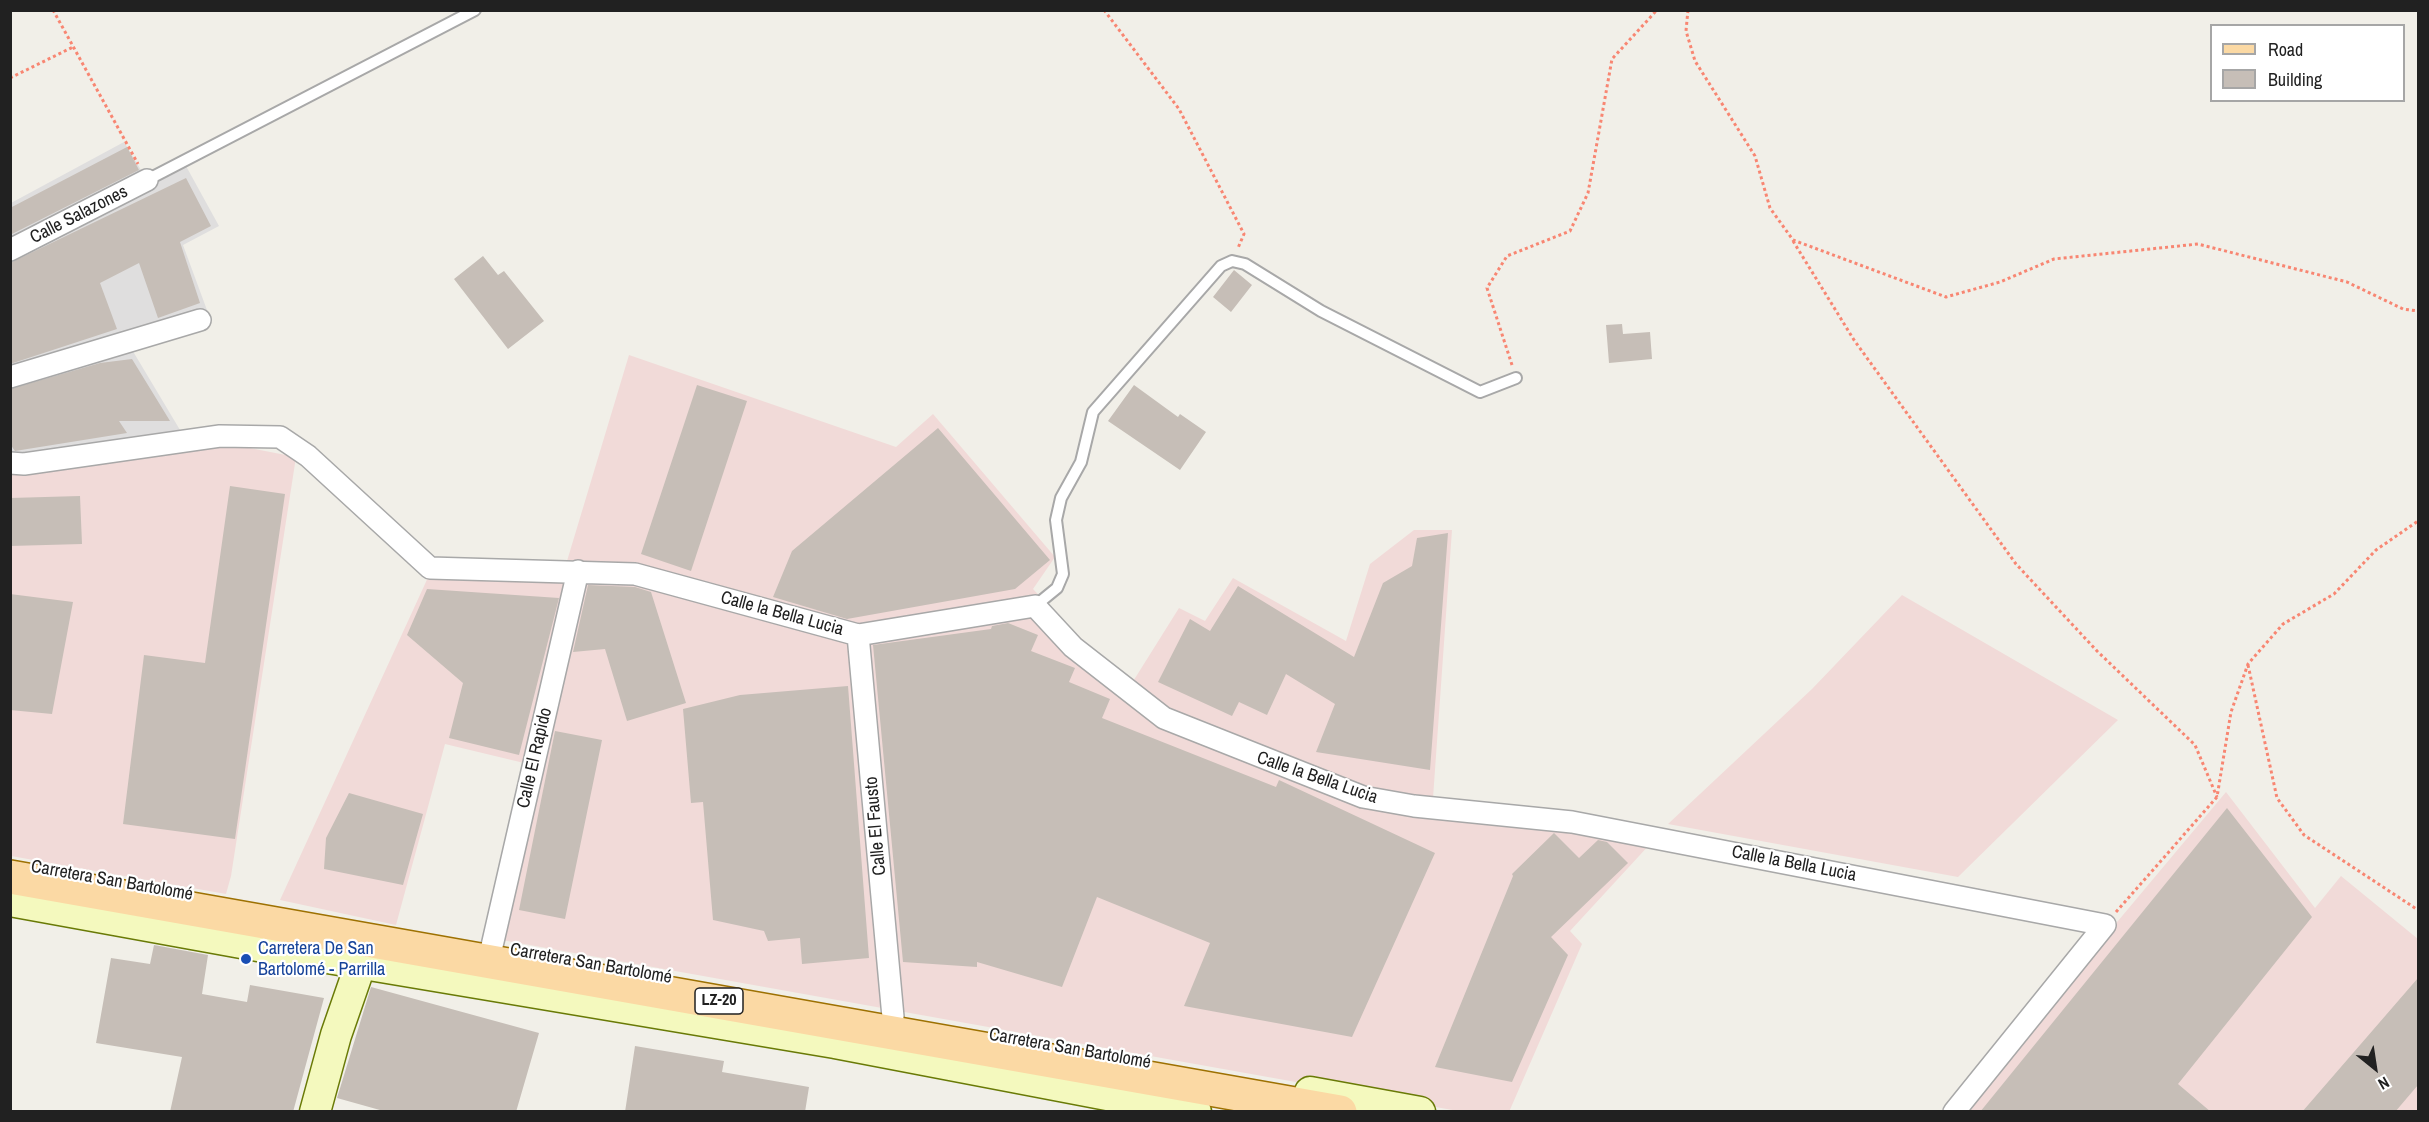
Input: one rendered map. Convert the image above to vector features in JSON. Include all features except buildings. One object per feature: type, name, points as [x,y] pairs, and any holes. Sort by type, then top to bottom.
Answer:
[{"type":"main road","name":"Carretera San Bartolomé","points":[[10,877],[1340,1112]]},
{"type":"main road","name":"Carretera San Bartolomé","points":[[10,886],[1287,1112]]},
{"type":"main road","points":[[699,1008],[796,1031],[835,1043],[954,1053]]},
{"type":"street","name":"Calle Salazones","points":[[10,249],[147,180]]},
{"type":"street","points":[[10,377],[200,320]]},
{"type":"street","name":"Calle la Bella Lucia","points":[[10,463],[24,464],[220,435],[280,437],[308,456],[430,568],[635,574],[858,635],[1035,606],[1072,647],[1164,718],[1363,797],[1414,806],[1572,822],[2105,925]]},
{"type":"street","name":"Calle El Rapido","points":[[492,946],[578,571]]},
{"type":"street","name":"Calle El Fausto","points":[[858,635],[893,1017]]},
{"type":"street","name":"Carretera San Bartolomé","points":[[10,862],[1420,1112]]},
{"type":"street","name":"Carretera San Bartolomé","points":[[10,901],[280,950],[835,1043],[1196,1112]]},
{"type":"street","points":[[1954,1112],[2105,925]]},
{"type":"street","points":[[280,950],[324,966],[332,979],[336,999],[336,1035]]},
{"type":"street","points":[[322,1110],[336,1035],[360,963]]},
{"type":"lane","points":[[147,180],[475,10]]},
{"type":"lane","points":[[1035,606],[1057,588],[1063,574],[1056,520],[1061,498],[1081,462],[1093,412],[1221,266],[1232,261],[1245,264],[1321,310],[1480,392],[1516,378]]},
{"type":"path","points":[[53,10],[147,180]]},
{"type":"path","points":[[1104,10],[1179,109],[1244,234],[1232,261]]},
{"type":"path","points":[[1516,378],[1487,288],[1507,256],[1570,231],[1588,193],[1612,59],[1657,10]]},
{"type":"path","points":[[1688,10],[1686,31],[1695,61],[1755,156],[1770,208],[1793,240],[1854,340],[2016,564],[2097,651],[2195,744],[2217,797]]},
{"type":"path","points":[[10,78],[73,47]]},
{"type":"path","points":[[1793,240],[1946,297],[2000,282],[2054,259],[2198,244],[2348,282],[2403,309],[2418,311]]},
{"type":"path","points":[[2105,925],[2217,797],[2230,712],[2248,664],[2283,624],[2334,594],[2376,550],[2418,521]]},
{"type":"path","points":[[2248,664],[2277,798],[2304,835],[2418,910]]},
{"type":"shaded area","points":[[124,142],[150,185],[186,166],[219,226],[183,245],[211,321],[131,348],[183,435],[11,455],[11,203]]},
{"type":"shaded area","points":[[629,355],[896,447],[933,414],[1055,557],[1033,589],[1075,633],[1132,683],[1179,608],[1205,621],[1233,578],[1346,641],[1370,564],[1414,530],[1452,530],[1432,812],[1651,843],[1570,931],[1582,944],[1509,1112],[1458,1111],[485,937],[524,763],[445,744],[396,925],[280,900],[436,560],[567,561]]},
{"type":"shaded area","points":[[229,444],[296,457],[231,876],[226,894],[11,856],[11,474]]},
{"type":"shaded area","points":[[1902,595],[2118,720],[1958,877],[1668,824],[1812,689]]},
{"type":"shaded area","points":[[2226,792],[2315,908],[2341,876],[2418,939],[2418,1111],[1958,1112]]},
{"type":"place","name":"Carretera De San Bartolomé - Parrilla","points":[[246,959]]}]
